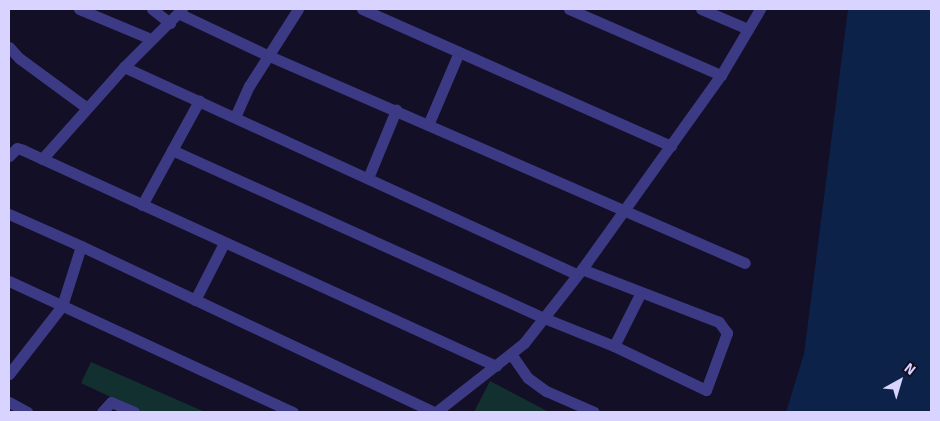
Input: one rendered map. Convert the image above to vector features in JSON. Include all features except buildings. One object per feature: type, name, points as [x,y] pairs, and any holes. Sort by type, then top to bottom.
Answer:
[{"type":"street","points":[[79,9],[151,39]]},
{"type":"street","points":[[152,9],[170,23]]},
{"type":"street","points":[[235,117],[249,86],[267,55],[298,9]]},
{"type":"street","points":[[362,9],[671,146]]},
{"type":"street","points":[[569,9],[722,75]]},
{"type":"street","points":[[701,9],[748,30]]},
{"type":"street","points":[[9,214],[435,412],[524,343],[580,271],[722,75],[760,9]]},
{"type":"street","points":[[42,159],[124,66],[170,23],[180,11],[267,55],[746,263]]},
{"type":"street","points":[[9,47],[19,58],[87,108]]},
{"type":"street","points":[[428,125],[459,52]]},
{"type":"street","points":[[124,66],[368,178],[580,271],[719,322],[727,333],[706,390],[614,346],[544,318],[172,150]]},
{"type":"street","points":[[142,205],[198,101]]},
{"type":"street","points":[[368,178],[396,110]]},
{"type":"street","points":[[9,156],[17,148],[496,366]]},
{"type":"street","points":[[195,300],[224,243]]},
{"type":"street","points":[[11,368],[62,306],[81,246]]},
{"type":"street","points":[[9,281],[293,412]]},
{"type":"street","points":[[614,346],[641,292]]},
{"type":"street","points":[[511,354],[528,378],[546,391],[594,412]]},
{"type":"street","points":[[9,402],[27,412]]},
{"type":"street","points":[[102,412],[111,402],[134,412]]},
{"type":"green space","points":[[91,362],[205,412],[142,412],[81,383]]},
{"type":"green space","points":[[490,381],[549,412],[474,412]]},
{"type":"water","points":[[848,9],[931,9],[931,412],[786,412],[804,354]]}]
